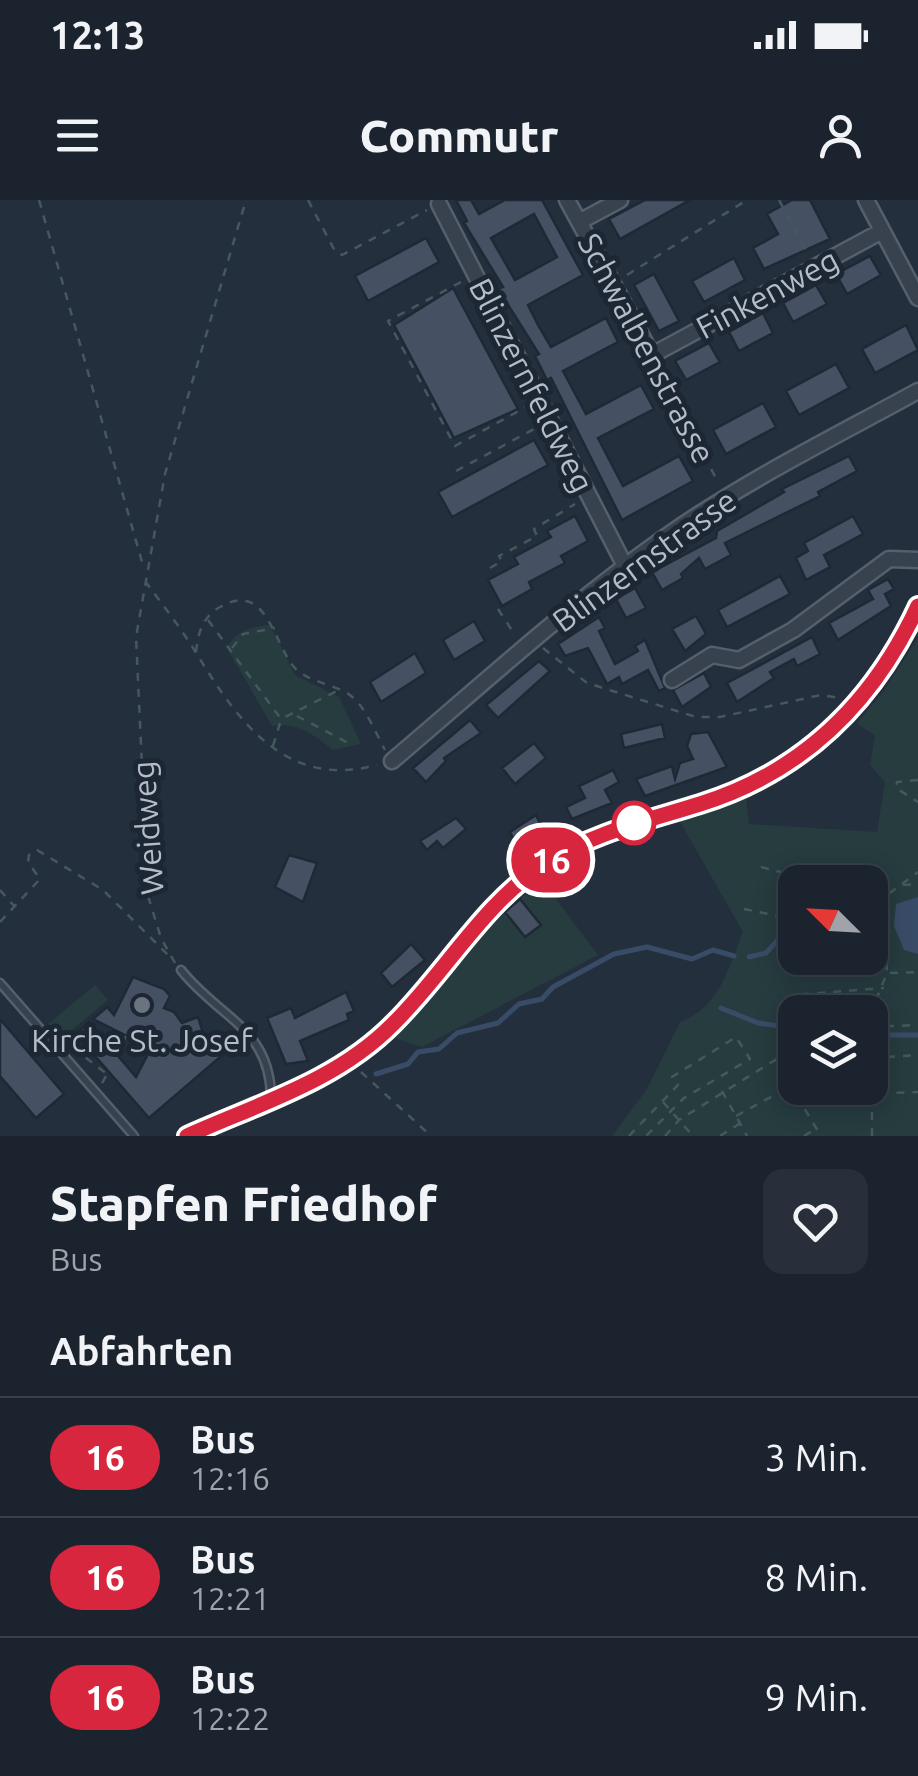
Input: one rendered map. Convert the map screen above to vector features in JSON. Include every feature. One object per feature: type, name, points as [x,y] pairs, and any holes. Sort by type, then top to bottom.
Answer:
[{"type":"street","name":"Schwalbenstrasse","points":[[567,200],[652,355]]},
{"type":"street","points":[[579,222],[620,200]]},
{"type":"street","points":[[866,200],[918,298]]},
{"type":"street","name":"Blinzernfeldweg","points":[[439,204],[625,566]]},
{"type":"street","name":"Finkenweg","points":[[652,355],[882,231]]},
{"type":"street","name":"Blinzernstrasse","points":[[392,761],[625,566],[726,497],[918,391]]},
{"type":"street","points":[[672,680],[712,655],[738,660],[793,630],[890,558],[918,560]]},
{"type":"street","points":[[187,1136],[350,1060],[392,1026],[491,910],[542,866],[592,838],[758,782],[824,738],[874,685],[918,606]]},
{"type":"lane","points":[[180,970],[260,1046],[270,1075],[270,1100]]},
{"type":"lane","points":[[0,983],[134,1136]]},
{"type":"path","name":"Weidweg","points":[[39,200],[145,577]]},
{"type":"path","name":"Weidweg","points":[[180,970],[171,958],[152,910],[145,868],[136,660],[145,577],[165,474],[246,200]]},
{"type":"path","points":[[308,200],[335,251],[342,254],[439,204]]},
{"type":"path","points":[[612,283],[746,200]]},
{"type":"path","points":[[778,200],[815,266]]},
{"type":"path","points":[[475,274],[388,321],[455,446],[540,400]]},
{"type":"path","name":"Schwalbenstrasse","points":[[652,355],[726,497]]},
{"type":"path","points":[[456,471],[550,420]]},
{"type":"path","points":[[490,568],[502,561],[500,556],[537,536],[534,529],[590,496]]},
{"type":"path","points":[[145,577],[241,720],[273,747],[331,772],[392,761],[358,702],[292,666],[276,628],[259,608],[241,602],[218,608],[198,632],[196,652]]},
{"type":"path","points":[[498,609],[530,645],[587,682],[696,717],[720,718],[833,696]]},
{"type":"path","points":[[207,619],[282,719]]},
{"type":"path","points":[[232,648],[243,634],[276,628]]},
{"type":"path","points":[[282,719],[296,716],[338,690]]},
{"type":"path","points":[[296,716],[352,744]]},
{"type":"path","points":[[273,747],[282,719]]},
{"type":"path","points":[[918,780],[897,782],[896,788],[918,802]]},
{"type":"path","points":[[0,922],[40,878],[28,862],[30,854],[37,850],[103,890],[171,958]]},
{"type":"path","points":[[761,867],[778,871]]},
{"type":"path","points":[[888,895],[918,872]]},
{"type":"path","points":[[901,886],[918,884]]},
{"type":"path","points":[[0,890],[16,908]]},
{"type":"path","points":[[744,909],[778,916]]},
{"type":"path","points":[[888,973],[918,972]]},
{"type":"path","points":[[880,995],[887,975]]},
{"type":"path","points":[[664,1136],[680,1120],[775,1060],[793,1044],[793,995],[884,988]]},
{"type":"path","points":[[888,1027],[918,1025]]},
{"type":"path","points":[[117,1055],[126,1036]]},
{"type":"path","points":[[629,1136],[678,1085],[672,1077],[736,1038],[750,1059],[671,1110],[646,1136]]},
{"type":"path","points":[[66,1041],[108,1072],[102,1084]]},
{"type":"path","points":[[888,1057],[918,1056]]},
{"type":"path","points":[[350,1060],[431,1136]]},
{"type":"path","points":[[775,1060],[778,1065]]},
{"type":"path","points":[[728,1072],[734,1084]]},
{"type":"path","points":[[722,1091],[748,1136]]},
{"type":"path","points":[[888,1093],[918,1092]]},
{"type":"path","points":[[736,1116],[778,1093]]},
{"type":"path","points":[[662,1101],[694,1136]]},
{"type":"path","points":[[803,1105],[821,1136]]},
{"type":"path","points":[[872,1136],[873,1105]]},
{"type":"path","points":[[720,1136],[740,1124]]},
{"type":"path","points":[[804,1136],[816,1129]]},
{"type":"green space","points":[[270,625],[295,675],[339,697],[361,744],[333,750],[304,730],[272,726],[227,648],[245,631]]},
{"type":"green space","points":[[918,638],[918,1136],[612,1136],[647,1089],[680,1022],[714,997],[743,932],[679,820],[746,797],[749,824],[877,832],[885,782],[870,765],[875,736],[857,723],[883,692]]},
{"type":"green space","points":[[541,879],[598,955],[422,1047],[394,1038],[488,928]]},
{"type":"green space","points":[[95,985],[108,1000],[61,1039],[48,1024]]},
{"type":"water","points":[[918,897],[918,954],[904,950],[894,926],[896,904]]},
{"type":"building","points":[[456,200],[471,200],[479,214],[505,200],[542,200],[583,275],[528,305],[538,325],[551,347],[606,318],[618,342],[563,371],[586,414],[641,385],[654,409],[598,438],[623,486],[679,456],[693,481],[622,520],[551,378],[547,380],[535,356],[539,354],[498,289],[503,287],[464,223],[467,221]],"holes":[[[534,214],[557,257],[515,280],[491,238]]]},
{"type":"building","points":[[645,200],[690,200],[620,239],[609,219]]},
{"type":"building","points":[[792,200],[810,200],[830,239],[764,269],[753,248],[778,234],[767,214]]},
{"type":"building","points":[[426,238],[439,262],[368,301],[355,276]]},
{"type":"building","points":[[870,256],[881,275],[847,294],[836,274]]},
{"type":"building","points":[[734,258],[745,280],[704,302],[692,281]]},
{"type":"building","points":[[654,274],[679,321],[659,331],[634,285]]},
{"type":"building","points":[[816,285],[827,304],[793,322],[783,303]]},
{"type":"building","points":[[453,288],[518,409],[454,438],[394,325]]},
{"type":"building","points":[[763,313],[773,333],[739,351],[729,332]]},
{"type":"building","points":[[906,325],[918,350],[875,373],[862,349]]},
{"type":"building","points":[[709,343],[720,362],[686,380],[675,361]]},
{"type":"building","points":[[836,364],[849,388],[799,415],[786,391]]},
{"type":"building","points":[[763,403],[776,427],[726,454],[713,430]]},
{"type":"building","points":[[534,440],[548,465],[452,517],[438,492]]},
{"type":"building","points":[[849,456],[857,471],[818,492],[820,496],[725,543],[731,555],[705,569],[699,558],[681,574],[683,578],[662,590],[652,572],[716,538],[717,531],[784,492],[782,489]]},
{"type":"building","points":[[575,516],[588,541],[561,556],[565,563],[529,582],[532,589],[502,606],[488,580],[518,564],[514,557],[551,537],[547,531]]},
{"type":"building","points":[[853,516],[863,534],[824,555],[830,567],[806,580],[796,558],[808,551],[804,543]]},
{"type":"building","points":[[780,576],[790,594],[727,627],[718,610]]},
{"type":"building","points":[[888,579],[894,589],[885,594],[891,606],[838,640],[829,623],[873,599],[868,590]]},
{"type":"building","points":[[635,588],[646,608],[626,618],[616,599]]},
{"type":"building","points":[[696,616],[706,634],[685,651],[672,629]]},
{"type":"building","points":[[599,617],[605,628],[599,631],[615,664],[638,651],[635,646],[645,640],[665,688],[659,691],[648,670],[622,684],[619,677],[607,684],[588,648],[565,656],[558,644]]},
{"type":"building","points":[[474,621],[485,641],[454,660],[443,640]]},
{"type":"building","points":[[812,637],[820,654],[797,666],[794,659],[770,672],[774,678],[737,702],[727,683]]},
{"type":"building","points":[[415,653],[426,673],[381,702],[370,682]]},
{"type":"building","points":[[539,661],[550,671],[498,718],[486,705]]},
{"type":"building","points":[[704,673],[711,687],[682,707],[673,690]]},
{"type":"building","points":[[470,720],[481,733],[444,758],[446,761],[426,782],[413,768]]},
{"type":"building","points":[[662,724],[665,738],[624,748],[621,734]]},
{"type":"building","points":[[708,732],[727,767],[645,796],[636,779],[672,766],[675,779],[680,763],[693,759],[687,746],[691,734]]},
{"type":"building","points":[[534,743],[546,758],[515,784],[502,768]]},
{"type":"building","points":[[613,770],[619,782],[605,790],[612,803],[572,819],[566,807],[585,798],[579,786]]},
{"type":"building","points":[[536,815],[546,836],[523,847],[521,842],[516,844],[510,832]]},
{"type":"building","points":[[456,818],[466,829],[443,848],[437,841],[427,850],[420,841]]},
{"type":"building","points":[[289,855],[317,863],[303,902],[275,887]]},
{"type":"building","points":[[520,899],[541,925],[525,937],[505,912]]},
{"type":"building","points":[[411,944],[425,960],[392,987],[381,973]]},
{"type":"building","points":[[133,977],[164,989],[170,996],[164,1008],[174,1012],[182,1023],[198,1017],[207,1046],[222,1034],[233,1046],[149,1118],[76,1034],[89,1022],[136,1077],[151,1048],[93,1019],[107,1007],[114,1015]]},
{"type":"building","points":[[346,992],[354,1011],[347,1014],[349,1020],[300,1041],[308,1061],[286,1064],[267,1018],[291,1008],[295,1018]]},
{"type":"building","points":[[0,1019],[64,1094],[36,1118],[0,1076]]},
{"type":"waterway","points":[[749,957],[766,953],[778,940]]},
{"type":"waterway","points":[[376,1074],[408,1064],[418,1052],[439,1049],[457,1033],[498,1023],[519,1004],[542,999],[553,987],[614,954],[647,947],[692,959],[713,950],[734,956]]},
{"type":"waterway","points":[[721,1008],[758,1023],[778,1026]]},
{"type":"waterway","points":[[888,1035],[918,1035]]},
{"type":"bus line","name":"16","points":[[187,1136],[311,1082],[359,1053],[392,1026],[501,900],[542,866],[592,838],[758,782],[808,751],[874,685],[918,606]]},
{"type":"place","name":"Kirche St. Josef","points":[[142,1005]]}]
